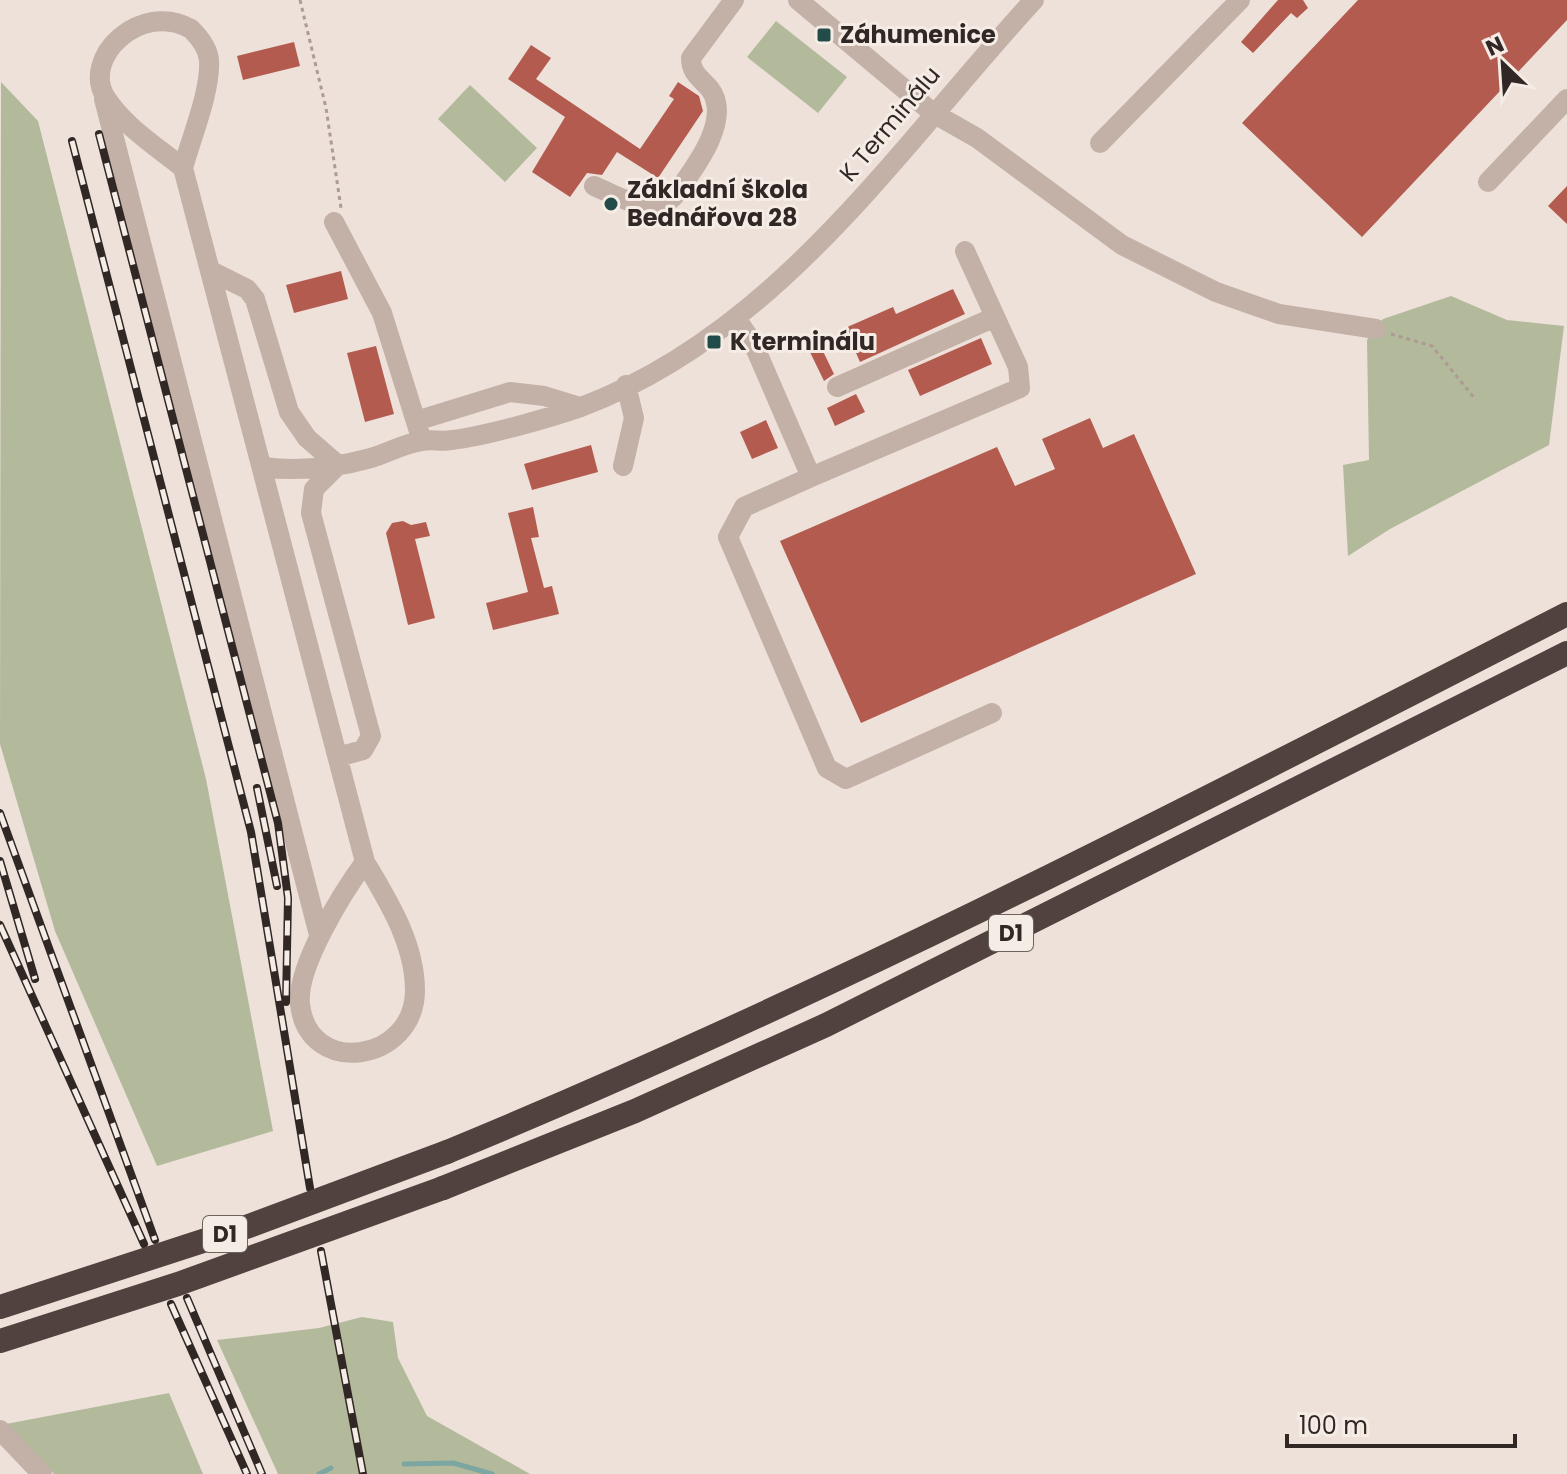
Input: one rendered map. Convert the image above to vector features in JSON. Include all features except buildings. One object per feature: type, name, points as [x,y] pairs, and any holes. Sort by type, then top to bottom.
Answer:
[{"type":"highway","name":"D1","points":[[0,1307],[249,1226],[447,1152],[615,1083],[811,994],[1111,847],[1567,614]]},
{"type":"highway","name":"D1","points":[[0,1341],[178,1284],[443,1188],[648,1106],[826,1025],[1567,653]]},
{"type":"street","points":[[594,186],[652,208],[665,204],[675,195],[718,116],[714,98],[695,73],[691,58],[734,0]]},
{"type":"street","points":[[798,0],[933,113],[977,138],[1122,245],[1216,292],[1279,314],[1376,329]]},
{"type":"street","name":"K Terminálu","points":[[419,431],[451,441],[580,407],[699,345],[794,268],[867,193],[933,113],[1034,0]]},
{"type":"street","points":[[1100,143],[1240,0]]},
{"type":"street","points":[[319,935],[103,95],[102,70],[106,50],[126,24],[152,12],[164,13],[185,24],[205,47],[209,59],[207,79],[183,168],[365,862],[398,920],[415,991],[407,1020],[391,1040],[379,1048],[355,1054],[341,1052],[318,1039],[303,1017],[301,987],[319,935],[365,862]]},
{"type":"street","points":[[103,95],[127,123],[183,168]]},
{"type":"street","points":[[1488,182],[1567,99]]},
{"type":"street","points":[[338,219],[382,313],[419,431]]},
{"type":"street","points":[[965,251],[1018,367],[1020,388],[744,507],[728,537],[827,768],[846,779],[992,713]]},
{"type":"street","points":[[211,271],[247,289],[255,299],[289,412],[307,438],[338,465]]},
{"type":"street","points":[[837,387],[995,317]]},
{"type":"street","points":[[736,318],[753,343],[811,477]]},
{"type":"street","points":[[623,466],[634,418],[626,385]]},
{"type":"street","points":[[263,467],[313,470],[338,465],[510,392],[544,396],[580,407]]},
{"type":"street","points":[[338,465],[314,489],[311,513],[371,736],[363,750],[338,757]]},
{"type":"street","points":[[0,1430],[42,1474]]},
{"type":"path","points":[[300,0],[326,108],[338,219]]},
{"type":"path","points":[[1376,329],[1432,346],[1476,400]]},
{"type":"green space","points":[[776,21],[847,77],[818,113],[747,57]]},
{"type":"green space","points":[[1,82],[38,121],[206,779],[273,1131],[157,1166],[55,931],[0,744]]},
{"type":"green space","points":[[470,85],[537,148],[505,182],[438,119]]},
{"type":"green space","points":[[1451,296],[1507,320],[1564,326],[1549,445],[1390,529],[1348,556],[1343,465],[1369,460],[1367,340],[1383,319]]},
{"type":"green space","points":[[362,1317],[393,1322],[398,1358],[427,1416],[530,1474],[278,1474],[217,1340],[319,1328]]},
{"type":"green space","points":[[169,1393],[203,1474],[54,1474],[6,1424]]},
{"type":"waterway","points":[[404,1464],[453,1463],[492,1474]]},
{"type":"waterway","points":[[319,1474],[331,1468]]},
{"type":"railway","points":[[99,134],[278,823],[288,898],[286,1002]]},
{"type":"railway","points":[[72,141],[251,832],[310,1188]]},
{"type":"railway","points":[[257,788],[277,886]]},
{"type":"railway","points":[[0,813],[155,1240]]},
{"type":"railway","points":[[0,861],[35,979]]},
{"type":"railway","points":[[0,925],[144,1244]]},
{"type":"railway","points":[[321,1251],[363,1474]]},
{"type":"railway","points":[[187,1298],[262,1474]]},
{"type":"railway","points":[[171,1304],[247,1474]]},
{"type":"place","name":"Záhumenice","points":[[824,35]]},
{"type":"place","name":"Základní škola Bednářova 28","points":[[611,204]]},
{"type":"place","name":"K terminálu","points":[[714,342]]}]
